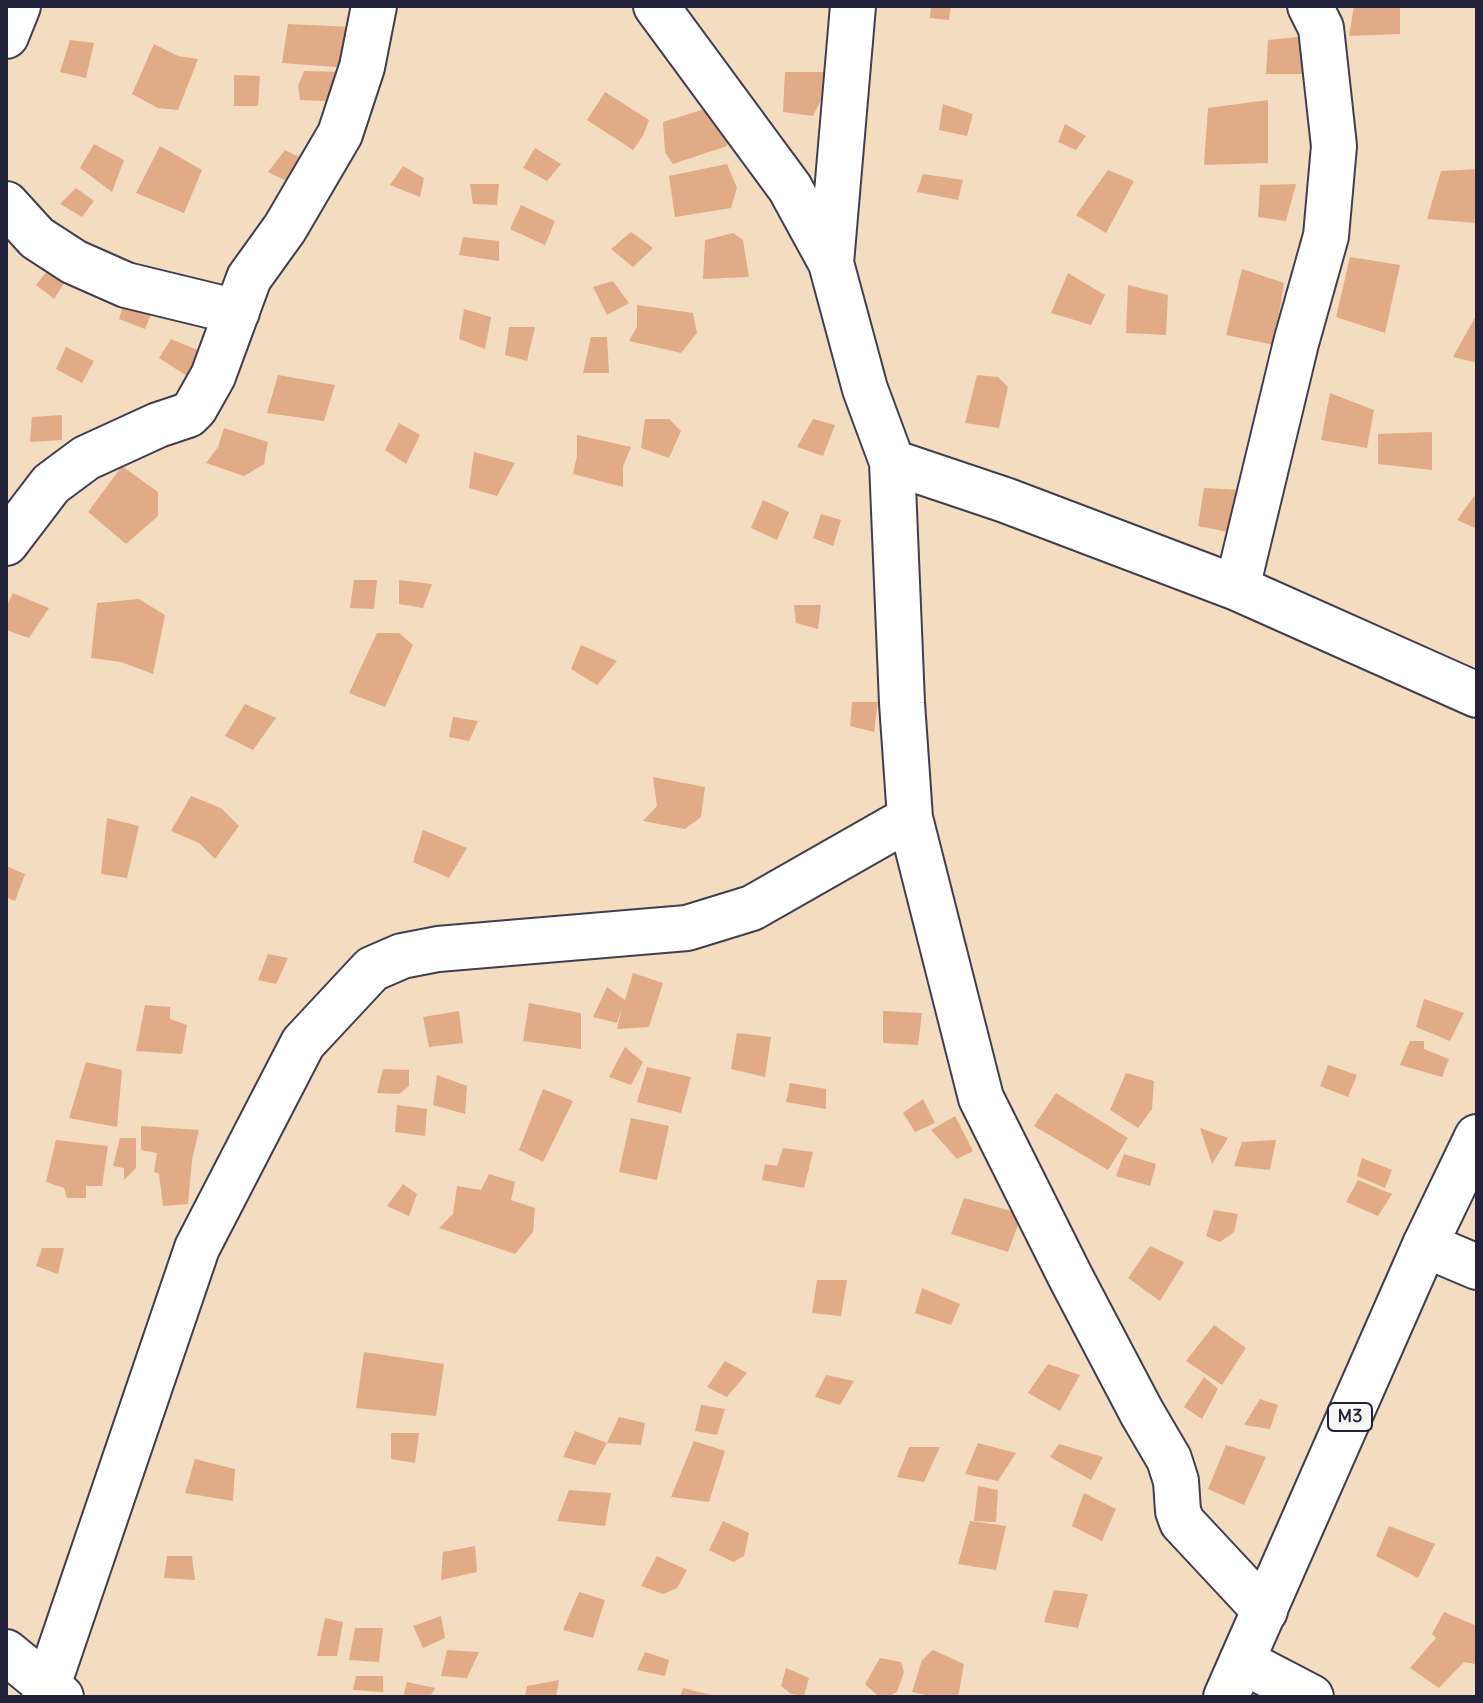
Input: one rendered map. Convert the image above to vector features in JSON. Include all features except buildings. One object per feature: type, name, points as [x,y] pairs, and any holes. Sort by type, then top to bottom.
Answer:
[{"type":"street","points":[[6,36],[18,6]]},
{"type":"street","points":[[6,543],[51,484],[86,458],[158,425],[188,415],[195,408],[213,376],[249,278],[285,228],[340,134],[362,67],[374,6]]},
{"type":"street","points":[[656,6],[790,188],[831,263],[865,389],[892,462],[910,818],[981,1098],[1106,1345],[1173,1468],[1182,1522],[1265,1611]]},
{"type":"street","points":[[831,263],[853,6]]},
{"type":"street","points":[[1237,588],[1296,343],[1326,236],[1334,146],[1321,28],[1310,6]]},
{"type":"street","points":[[6,204],[37,238],[74,262],[126,285],[237,312]]},
{"type":"street","points":[[892,462],[1005,500],[1237,588],[1477,695]]},
{"type":"street","points":[[6,1652],[51,1694],[197,1248],[303,1043],[372,969],[402,956],[438,949],[687,928],[752,908],[910,818]]},
{"type":"street","name":"M3","points":[[1234,1679],[1425,1245],[1477,1137]]},
{"type":"street","points":[[1425,1245],[1477,1267]]},
{"type":"street","points":[[1234,1679],[1311,1697]]}]
